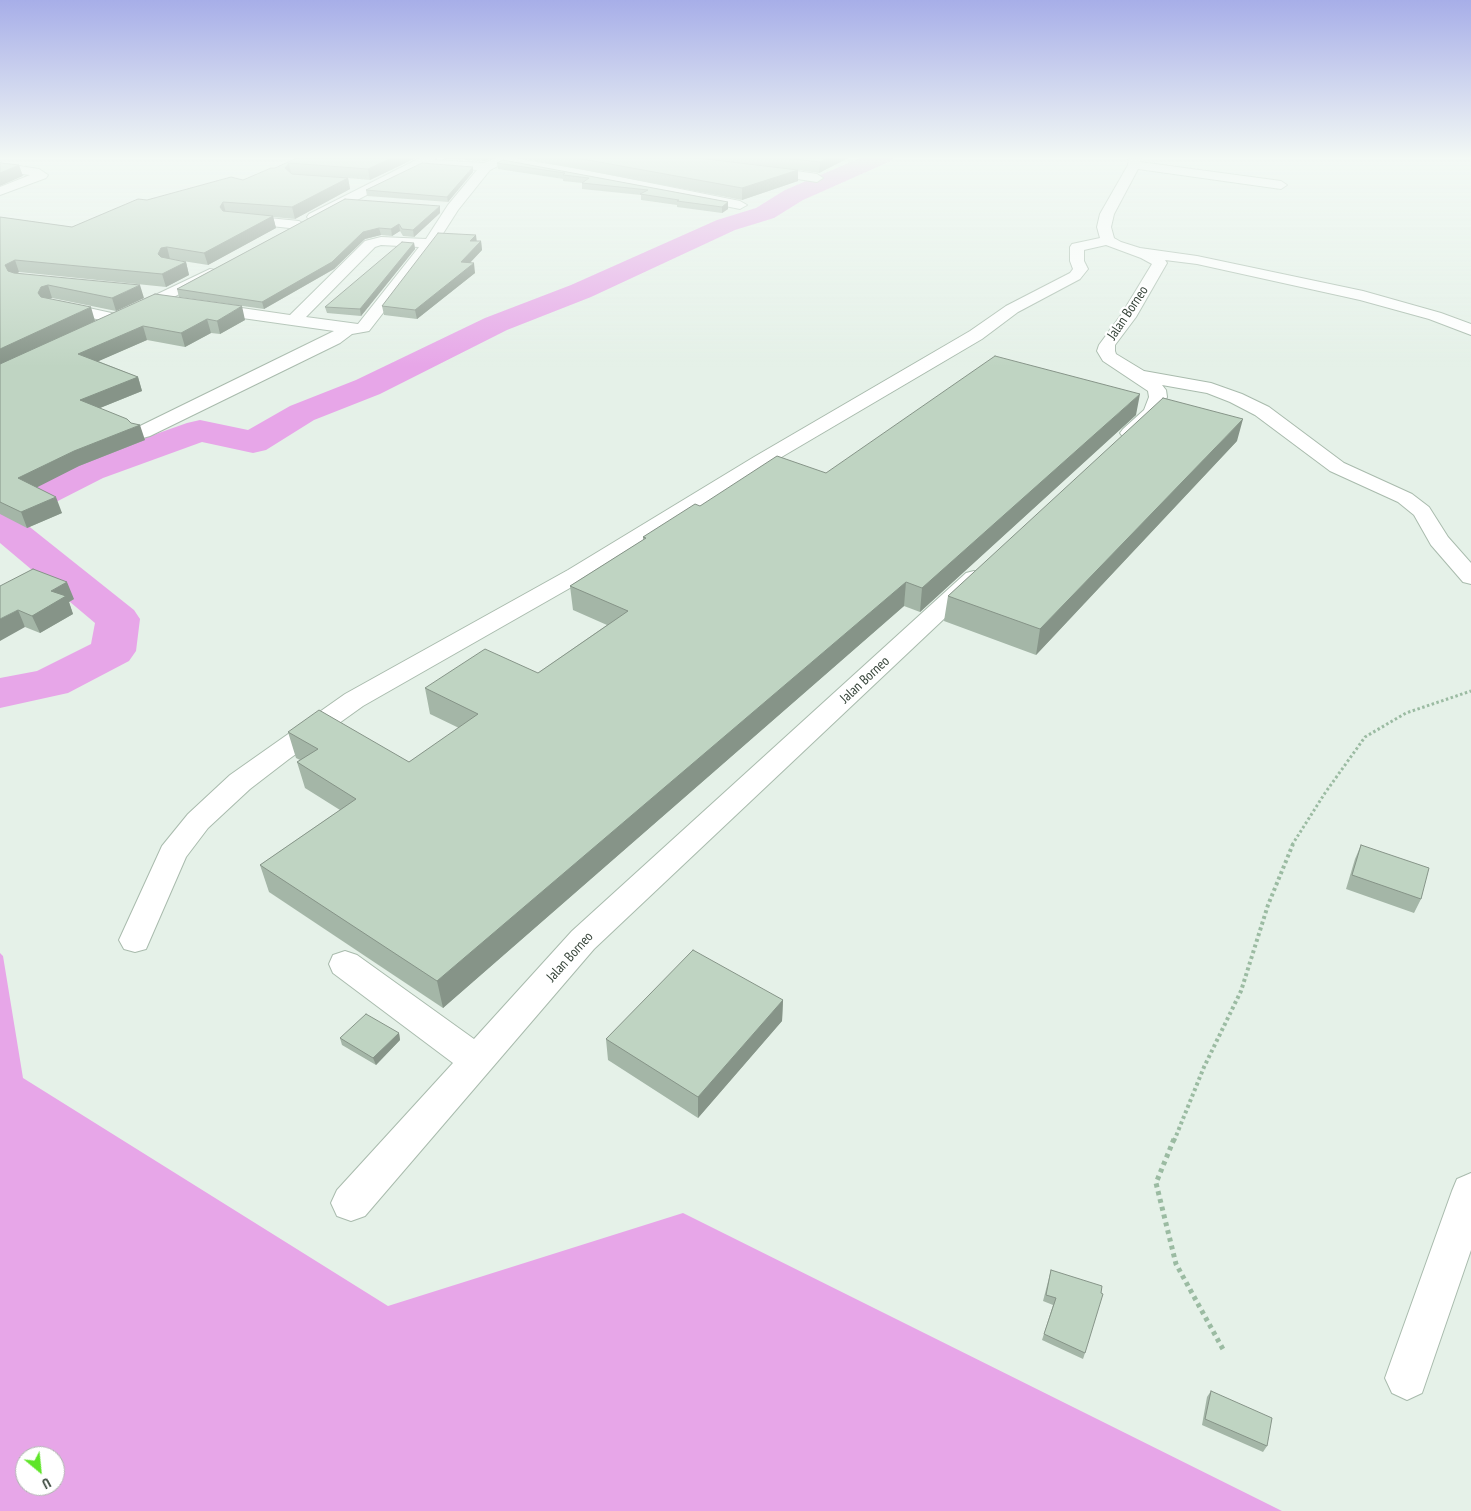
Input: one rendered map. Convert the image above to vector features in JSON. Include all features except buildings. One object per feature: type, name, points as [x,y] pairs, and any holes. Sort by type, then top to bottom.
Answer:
[{"type":"street","points":[[273,238],[296,227]]},
{"type":"street","points":[[136,292],[164,297],[191,305],[348,328],[366,327],[441,227]]},
{"type":"street","points":[[135,940],[173,853],[198,821],[219,801],[240,782],[279,753],[354,700],[576,575],[761,461],[976,335],[1012,309],[1075,276],[1081,269],[1077,261],[1077,247],[1108,240],[1104,227]]},
{"type":"street","name":"Jalan Borneo","points":[[1108,240],[1160,263],[1128,317],[1107,345],[1106,351],[1109,357],[1150,383],[1157,390],[1158,397],[1152,412],[1116,446]]},
{"type":"street","points":[[294,320],[370,244],[382,241],[430,243]]},
{"type":"street","points":[[1136,252],[1197,260],[1363,296],[1435,316],[1471,330]]},
{"type":"street","points":[[98,329],[164,297],[225,264]]},
{"type":"street","points":[[186,268],[211,272]]},
{"type":"street","points":[[52,305],[120,318]]},
{"type":"street","points":[[143,432],[334,339],[348,328]]},
{"type":"street","points":[[1137,375],[1210,388],[1262,411],[1337,467],[1405,498],[1422,511],[1439,540],[1471,577]]},
{"type":"street","name":"Jalan Borneo","points":[[351,1203],[583,940],[994,560]]},
{"type":"street","points":[[345,964],[477,1061]]},
{"type":"street","points":[[1407,1378],[1471,1191]]},
{"type":"path","points":[[1224,1350],[1176,1264],[1156,1183],[1204,1067],[1241,991],[1268,905],[1293,844],[1325,793],[1365,737],[1406,713],[1471,691]]},
{"type":"shaded area","points":[[0,953],[3,956],[23,1078],[388,1306],[683,1213],[1282,1511],[0,1511]]},
{"type":"waterway","points":[[0,693],[51,683],[113,651],[118,619],[6,528],[6,520],[36,497],[90,470],[200,431],[253,442],[302,413],[368,387],[496,324],[581,291],[723,227]]}]
